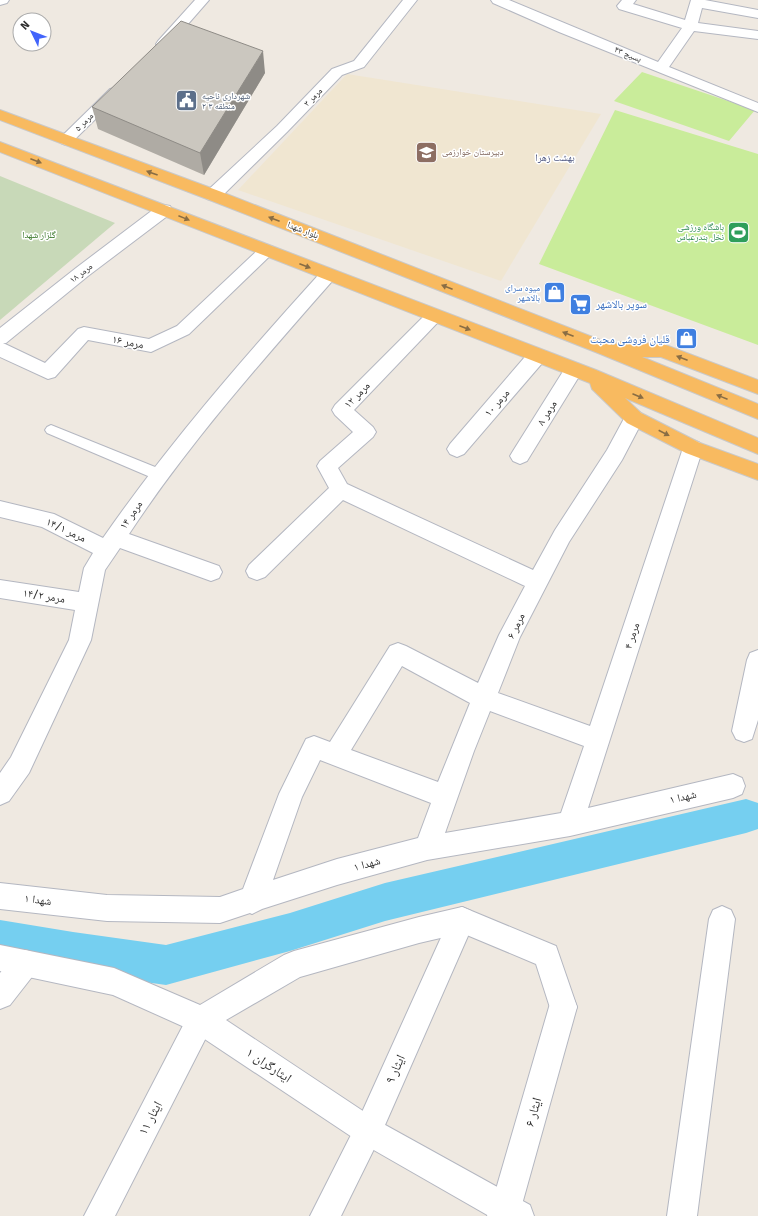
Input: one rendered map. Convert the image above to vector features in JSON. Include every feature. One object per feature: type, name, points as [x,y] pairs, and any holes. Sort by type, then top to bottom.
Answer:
[{"type":"highway","name":"بلوار شهدا","points":[[0,115],[213,195],[604,348],[758,412]]},
{"type":"highway","points":[[0,147],[582,373],[758,446]]},
{"type":"highway","points":[[604,348],[663,351],[758,387]]},
{"type":"highway","points":[[582,373],[634,418],[693,448],[758,472]]},
{"type":"street","points":[[156,51],[173,35],[202,0]]},
{"type":"street","name":"مرمر ۳","points":[[213,195],[282,129],[337,72],[359,64],[410,0]]},
{"type":"street","name":"بسیج ۴۳","points":[[498,0],[522,4],[564,29],[661,68],[757,104]]},
{"type":"street","points":[[661,68],[690,26],[698,1],[758,14]]},
{"type":"street","points":[[626,3],[690,26],[758,35]]},
{"type":"street","name":"مرمر ۵","points":[[66,140],[122,85]]},
{"type":"street","name":"مرمر ۱۸","points":[[0,338],[82,272],[164,210]]},
{"type":"street","name":"مرمر ۱۶","points":[[0,349],[48,372],[84,333],[151,346],[183,330],[267,251]]},
{"type":"street","name":"مرمر ۱۴","points":[[0,794],[20,765],[80,640],[95,568],[160,475],[193,431],[262,349],[328,275]]},
{"type":"street","name":"مرمر ۱۲","points":[[340,490],[327,466],[366,432],[342,410],[434,316]]},
{"type":"street","name":"مرمر ۱۰","points":[[457,449],[537,356]]},
{"type":"street","name":"مرمر ۸","points":[[520,456],[582,373]]},
{"type":"street","name":"مرمر ۶","points":[[427,848],[484,698],[510,635],[562,536],[615,455],[634,418]]},
{"type":"street","name":"مرمر ۴","points":[[570,824],[693,448]]},
{"type":"street","points":[[257,571],[340,490],[538,582]]},
{"type":"street","name":"مرمر ۱۴/۱","points":[[0,509],[47,520],[112,544],[211,572]]},
{"type":"street","name":"مرمر ۱۴/۲","points":[[0,589],[88,603]]},
{"type":"street","points":[[335,755],[398,653],[484,698],[598,740]]},
{"type":"street","points":[[744,731],[758,660]]},
{"type":"street","points":[[252,901],[291,794],[314,747],[446,797]]},
{"type":"street","name":"شهدا ۱","points":[[0,896],[107,908],[220,910],[252,901],[337,872],[427,848],[570,824],[733,786]]},
{"type":"street","points":[[682,1216],[722,919]]},
{"type":"street","points":[[201,1020],[294,965],[419,930],[462,920]]},
{"type":"street","name":"ایثار ۶","points":[[462,920],[547,955],[563,1008],[509,1213]]},
{"type":"street","name":"ایثار ۹","points":[[325,1216],[368,1131],[462,920]]},
{"type":"street","points":[[0,995],[13,961]]},
{"type":"street","name":"ایثارگران ۱","points":[[13,961],[114,982],[201,1020],[368,1131],[509,1213]]},
{"type":"street","name":"ایثار ۱۱","points":[[99,1216],[201,1020]]},
{"type":"lane","points":[[50,430],[160,475]]},
{"type":"shaded area","name":"دبیرستان خوارزمی","points":[[347,74],[601,114],[501,281],[238,190]]},
{"type":"green space","points":[[642,72],[755,110],[729,141],[614,101]]},
{"type":"green space","points":[[615,110],[758,154],[758,345],[539,264]]},
{"type":"green space","name":"گلزار شهدا","points":[[0,176],[115,223],[0,320]]},
{"type":"building","name":"شهرداری ناحیه ۲ منطقه ۳","points":[[181,21],[263,51],[200,153],[92,107]]},
{"type":"waterway","points":[[0,939],[73,952],[166,965],[290,932],[385,902],[746,816]]},
{"type":"place","name":"شهرداری ناحیه ۲ منطقه ۳","points":[[187,101]]},
{"type":"place","name":"دبیرستان خوارزمی","points":[[426,152]]},
{"type":"place","name":"باشگاه ورزشی نخل بندرعباس","points":[[739,232]]},
{"type":"place","name":"میوه سرای بالاشهر","points":[[555,293]]},
{"type":"place","name":"سوپر بالاشهر","points":[[581,304]]},
{"type":"place","name":"قلیان فروشی محبت","points":[[686,339]]},
{"type":"district","name":"بهشت زهرا","points":[[555,158]]}]
